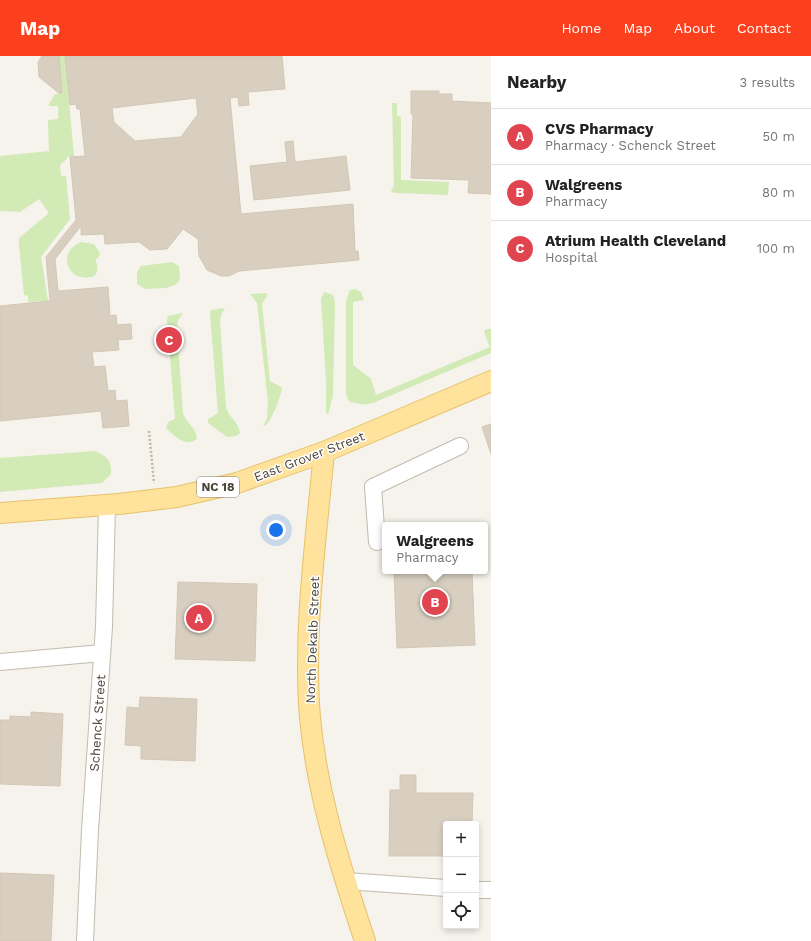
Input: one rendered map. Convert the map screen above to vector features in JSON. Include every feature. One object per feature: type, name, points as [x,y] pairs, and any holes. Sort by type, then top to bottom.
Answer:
[{"type":"main road","name":"East Grover Street","points":[[0,513],[156,500],[177,497],[237,483],[324,452],[491,382]]},
{"type":"main road","name":"North Dekalb Street","points":[[324,452],[311,601],[309,678],[310,718],[319,780],[346,881],[365,941]]},
{"type":"street","points":[[377,542],[373,487],[460,446]]},
{"type":"street","name":"Schenck Street","points":[[85,941],[90,830],[102,653],[107,505]]},
{"type":"street","points":[[0,662],[102,653]]},
{"type":"street","points":[[346,881],[443,888]]},
{"type":"street","points":[[479,890],[491,890]]},
{"type":"path","points":[[149,431],[156,500]]},
{"type":"green space","points":[[59,56],[65,56],[74,156],[67,157],[67,159],[60,165],[61,176],[66,176],[70,219],[41,257],[48,301],[28,302],[28,296],[24,295],[19,238],[49,213],[39,199],[20,212],[0,211],[0,156],[49,151],[48,120],[58,119],[58,106],[48,106],[55,94],[62,93]]},
{"type":"green space","points":[[392,103],[397,103],[397,116],[401,117],[401,180],[449,182],[448,195],[391,192],[394,185]]},
{"type":"green space","points":[[81,242],[94,244],[100,253],[99,257],[96,259],[97,271],[92,277],[83,278],[76,275],[71,271],[68,265],[67,259],[69,252],[74,246]]},
{"type":"green space","points":[[172,262],[179,266],[180,279],[177,284],[166,288],[145,289],[137,284],[137,272],[141,266]]},
{"type":"green space","points":[[355,289],[361,292],[364,300],[353,302],[353,365],[371,379],[376,395],[490,347],[484,332],[486,329],[491,329],[491,353],[373,403],[352,403],[348,400],[346,393],[346,301],[350,290]]},
{"type":"green space","points":[[324,292],[333,295],[335,302],[333,395],[328,415],[326,412],[326,380],[321,299]]},
{"type":"green space","points":[[267,293],[267,296],[262,304],[270,381],[282,389],[272,416],[263,427],[267,418],[268,402],[257,303],[250,294]]},
{"type":"green space","points":[[225,308],[221,315],[220,322],[226,407],[227,411],[238,426],[240,433],[236,436],[227,437],[208,423],[208,419],[218,413],[210,314],[211,310]]},
{"type":"green space","points":[[183,313],[178,320],[177,328],[183,413],[184,417],[197,435],[197,439],[189,442],[180,440],[166,428],[168,422],[175,419],[167,320],[168,316]]},
{"type":"green space","points":[[95,451],[106,457],[111,466],[111,474],[102,483],[0,492],[0,458]]},
{"type":"building","points":[[42,56],[59,56],[62,93],[59,93],[39,77],[38,62]]},
{"type":"building","points":[[65,56],[282,56],[285,89],[248,92],[249,105],[239,106],[238,97],[230,98],[241,214],[353,204],[355,251],[358,251],[359,260],[239,271],[229,276],[221,276],[207,270],[199,256],[198,239],[183,229],[167,249],[150,250],[139,242],[105,244],[104,234],[81,235],[81,226],[55,259],[58,291],[108,287],[110,316],[116,315],[117,325],[131,324],[132,339],[118,340],[119,350],[92,352],[94,367],[105,366],[108,391],[115,390],[116,401],[127,400],[129,426],[103,428],[101,411],[0,421],[0,306],[50,301],[46,257],[76,220],[70,157],[85,156],[80,109],[77,109],[76,104],[70,105]],"holes":[[[196,98],[198,114],[181,137],[135,141],[114,122],[112,108]]]},
{"type":"building","points":[[411,91],[439,91],[439,94],[452,94],[452,101],[491,103],[491,194],[468,193],[469,180],[411,178],[413,114],[411,114]]},
{"type":"building","points":[[293,141],[295,162],[346,156],[350,190],[254,200],[250,166],[287,162],[285,142]]},
{"type":"building","points":[[491,424],[491,454],[482,427]]},
{"type":"building","points":[[394,574],[472,574],[475,645],[397,648]]},
{"type":"building","points":[[178,582],[257,584],[255,661],[175,659]]},
{"type":"building","points":[[140,697],[197,699],[195,761],[141,759],[141,746],[125,745],[127,707],[139,708]]},
{"type":"building","points":[[31,712],[63,714],[60,786],[0,784],[0,720],[10,720],[10,716],[31,717]]},
{"type":"building","points":[[400,775],[416,775],[416,793],[473,793],[472,821],[443,821],[443,856],[389,856],[390,790],[400,790]]},
{"type":"building","points":[[0,873],[54,875],[51,941],[0,941]]},
{"type":"place","name":"Atrium Health Cleveland","points":[[169,340]]},
{"type":"place","name":"Walgreens","points":[[435,602]]},
{"type":"place","name":"CVS Pharmacy","points":[[199,618]]}]
